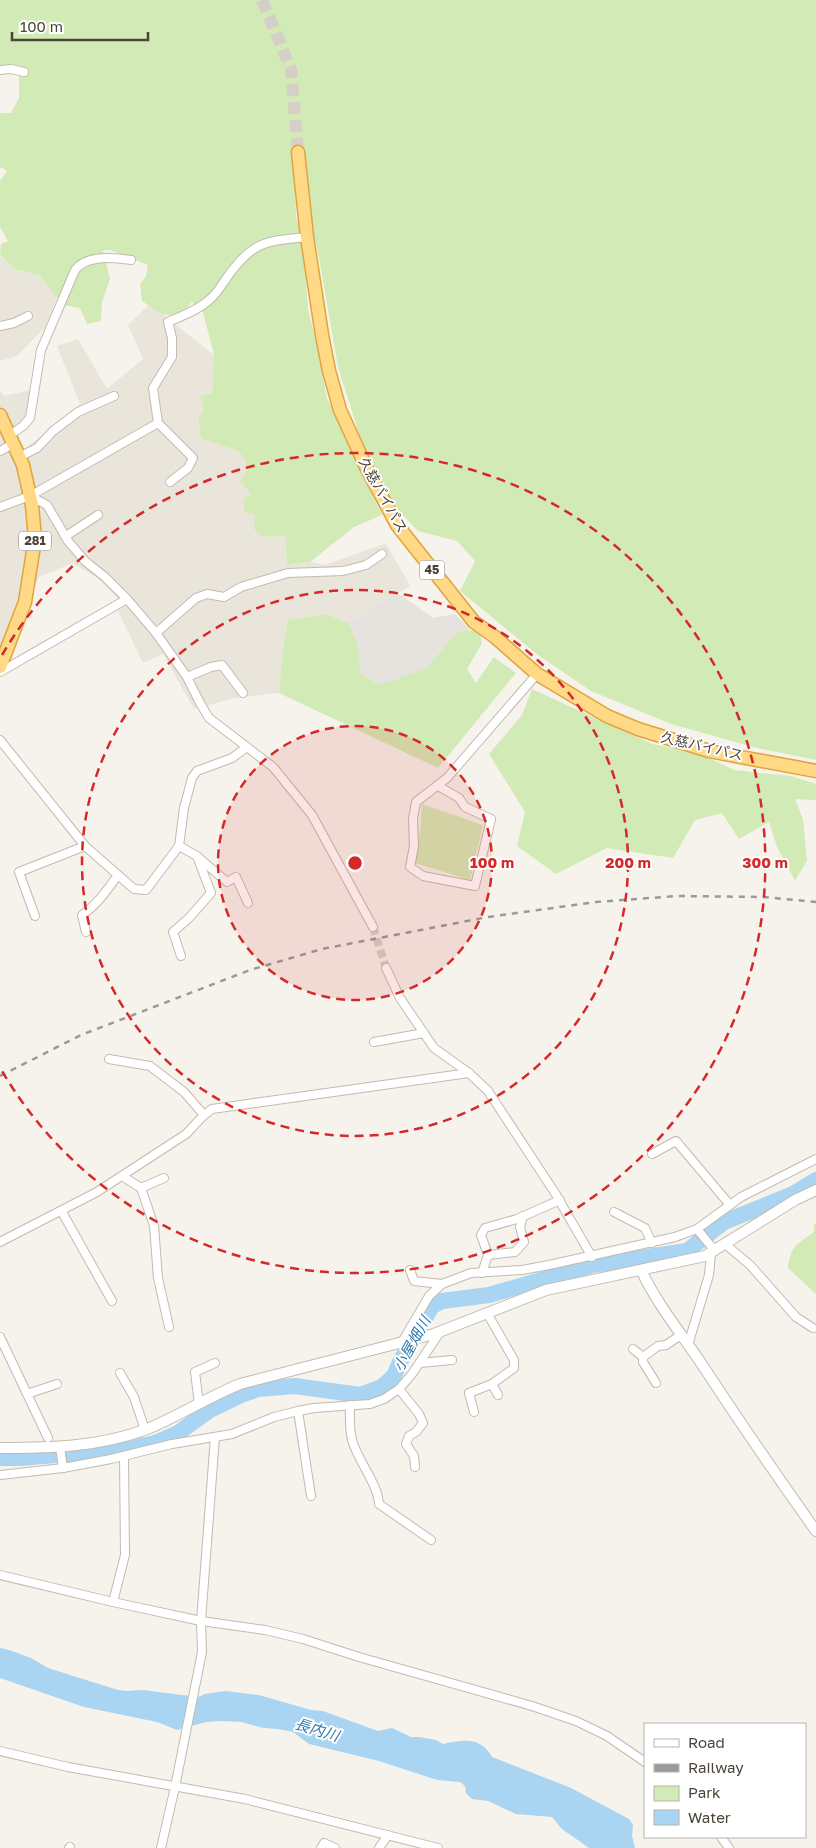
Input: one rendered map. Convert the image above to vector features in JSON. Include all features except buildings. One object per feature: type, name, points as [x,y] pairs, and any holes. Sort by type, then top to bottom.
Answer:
[{"type":"highway","name":"久慈バイパス","points":[[298,152],[307,237],[326,353],[340,410],[366,469],[386,506],[413,546],[474,622],[495,637],[514,656],[537,674],[607,716],[638,729],[710,751],[816,771]]},
{"type":"highway","name":"281","points":[[0,415],[23,465],[30,496],[35,539],[25,602],[0,667]]},
{"type":"street","points":[[0,70],[11,69],[24,72]]},
{"type":"street","points":[[170,482],[188,468],[193,458],[158,423],[153,388],[172,357],[172,338],[168,322],[209,300],[239,261],[260,244],[276,240],[307,237]]},
{"type":"street","points":[[0,451],[30,418],[41,350],[75,270],[80,263],[97,258],[131,260]]},
{"type":"street","points":[[0,326],[14,323],[28,316]]},
{"type":"street","points":[[19,458],[37,448],[78,412],[114,396]]},
{"type":"street","points":[[0,506],[30,496],[158,423]]},
{"type":"street","points":[[30,496],[47,504],[66,536],[85,561],[105,577],[127,599],[156,633],[187,676],[209,718],[273,767],[312,815],[374,927]]},
{"type":"street","points":[[66,536],[98,515]]},
{"type":"street","points":[[156,633],[196,598],[207,594],[224,597],[241,588],[288,573],[343,571],[366,565],[382,554]]},
{"type":"street","points":[[0,672],[127,599]]},
{"type":"street","points":[[187,676],[222,665],[243,693]]},
{"type":"street","points":[[438,786],[459,798],[465,807],[491,819],[475,886],[423,876],[410,867],[414,846],[413,819],[416,802],[447,778],[537,674]]},
{"type":"street","points":[[0,740],[85,846],[134,888],[146,890],[179,846],[184,808],[192,778],[197,770],[232,758],[247,747]]},
{"type":"street","points":[[35,916],[19,872],[85,846]]},
{"type":"street","points":[[179,846],[197,856],[227,882],[236,877],[248,903]]},
{"type":"street","points":[[181,956],[173,932],[189,918],[210,893],[197,856]]},
{"type":"street","points":[[86,932],[82,915],[93,908],[102,898],[118,875]]},
{"type":"street","points":[[386,968],[400,998],[434,1048],[469,1073],[488,1091],[560,1200],[592,1256]]},
{"type":"street","points":[[374,1042],[424,1033]]},
{"type":"street","points":[[109,1059],[150,1066],[184,1092],[204,1115]]},
{"type":"street","points":[[1,1240],[62,1212],[97,1192],[186,1134],[204,1115],[212,1110],[469,1073]]},
{"type":"street","points":[[652,1154],[676,1141],[730,1204]]},
{"type":"street","points":[[406,1342],[430,1296],[442,1284],[471,1273],[522,1270],[652,1243],[699,1231],[741,1197],[816,1159]]},
{"type":"street","points":[[122,1176],[141,1188],[154,1226],[158,1278],[169,1327]]},
{"type":"street","points":[[141,1188],[164,1178]]},
{"type":"street","points":[[0,1448],[60,1449],[119,1438],[176,1417],[240,1384],[437,1333],[546,1290],[706,1256],[712,1250],[795,1200],[816,1190]]},
{"type":"street","points":[[482,1272],[488,1256],[481,1235],[486,1228],[524,1216],[560,1200]]},
{"type":"street","points":[[62,1212],[112,1301]]},
{"type":"street","points":[[614,1212],[645,1228],[652,1243]]},
{"type":"street","points":[[488,1256],[515,1252],[524,1242],[520,1227],[524,1216]]},
{"type":"street","points":[[688,1345],[710,1275],[712,1250],[699,1231]]},
{"type":"street","points":[[724,1244],[750,1265],[796,1317],[813,1328]]},
{"type":"street","points":[[410,1270],[414,1281],[442,1284]]},
{"type":"street","points":[[641,1270],[647,1284],[816,1531]]},
{"type":"street","points":[[474,1412],[469,1393],[492,1384],[514,1368],[514,1360],[487,1313]]},
{"type":"street","points":[[0,1475],[124,1457],[172,1444],[232,1434],[274,1416],[298,1411],[370,1404],[384,1399],[399,1388],[420,1363],[437,1333]]},
{"type":"street","points":[[643,1357],[658,1346],[666,1345],[682,1335]]},
{"type":"street","points":[[0,1337],[48,1438]]},
{"type":"street","points":[[633,1349],[643,1357],[643,1362],[656,1383]]},
{"type":"street","points":[[420,1363],[452,1360]]},
{"type":"street","points":[[199,1404],[195,1372],[215,1363]]},
{"type":"street","points":[[120,1373],[134,1397],[145,1430]]},
{"type":"street","points":[[27,1394],[57,1384]]},
{"type":"street","points":[[492,1384],[498,1395]]},
{"type":"street","points":[[399,1388],[419,1414],[422,1423],[416,1432],[409,1436],[406,1444],[414,1456],[416,1467]]},
{"type":"street","points":[[350,1405],[351,1438],[378,1494],[379,1504],[431,1540]]},
{"type":"street","points":[[298,1411],[311,1496]]},
{"type":"street","points":[[161,1848],[202,1652],[201,1621],[215,1437]]},
{"type":"street","points":[[60,1449],[62,1466]]},
{"type":"street","points":[[112,1602],[126,1555],[124,1457]]},
{"type":"street","points":[[0,1575],[201,1621],[265,1630],[304,1639],[359,1657],[532,1706],[576,1721],[607,1736],[644,1761]]},
{"type":"street","points":[[0,1751],[68,1767],[244,1800],[388,1834],[438,1848]]},
{"type":"street","points":[[379,1848],[388,1834]]},
{"type":"street","points":[[321,1848],[324,1843],[335,1848]]},
{"type":"shaded area","points":[[0,256],[14,269],[39,275],[57,297],[45,327],[17,356],[0,361]]},
{"type":"shaded area","points":[[150,304],[214,355],[212,393],[200,396],[204,410],[198,419],[201,437],[238,451],[245,459],[251,494],[245,512],[255,514],[262,537],[285,536],[287,565],[310,562],[325,565],[386,543],[410,586],[348,623],[327,614],[282,657],[279,693],[234,698],[194,709],[163,654],[143,663],[119,613],[118,599],[97,578],[73,563],[39,577],[0,658],[0,390],[4,396],[31,390],[27,418],[13,430],[25,449],[80,404],[57,346],[78,339],[107,389],[143,359],[128,325]]},
{"type":"shaded area","points":[[398,593],[433,618],[455,614],[470,630],[457,632],[427,669],[379,685],[361,674],[358,644],[348,623]]},
{"type":"green space","points":[[0,0],[816,0],[816,760],[757,748],[671,724],[591,691],[538,655],[460,591],[475,561],[457,541],[418,531],[396,508],[361,440],[338,367],[317,247],[295,175],[296,216],[303,244],[308,309],[327,399],[342,423],[361,472],[382,515],[354,527],[310,562],[287,565],[285,536],[262,537],[254,529],[255,515],[244,512],[244,499],[251,494],[240,481],[247,471],[245,459],[238,451],[201,438],[198,419],[204,410],[200,396],[212,393],[214,355],[203,312],[192,302],[186,309],[173,315],[167,315],[155,310],[142,301],[140,284],[146,276],[148,265],[110,250],[103,250],[110,279],[102,302],[101,321],[87,324],[80,308],[63,305],[39,275],[14,269],[0,255],[1,244],[8,241],[0,227],[0,181],[7,171],[0,167],[0,113],[11,113],[19,98],[19,65],[7,72],[0,71]]},
{"type":"green space","points":[[327,614],[348,623],[358,644],[361,674],[379,685],[426,669],[457,632],[479,629],[482,643],[467,669],[476,683],[494,657],[516,673],[438,768],[279,693],[288,620]]},
{"type":"green space","points":[[532,689],[652,744],[699,753],[734,770],[791,776],[816,784],[816,800],[795,799],[803,819],[807,861],[795,881],[777,847],[769,822],[739,839],[722,813],[695,820],[673,858],[607,848],[556,874],[517,846],[525,812],[489,754],[522,715]]},
{"type":"green space","points":[[422,804],[483,825],[470,880],[415,863]]},
{"type":"green space","points":[[816,1223],[816,1294],[788,1268],[795,1247],[814,1232],[814,1224]]},
{"type":"water","name":"長内川","points":[[0,1648],[31,1658],[48,1668],[118,1690],[143,1690],[198,1697],[225,1691],[259,1695],[311,1710],[323,1711],[378,1731],[392,1728],[411,1737],[436,1740],[443,1744],[470,1741],[482,1746],[492,1757],[571,1788],[629,1819],[633,1825],[632,1836],[635,1848],[589,1848],[562,1829],[552,1817],[516,1814],[488,1801],[472,1799],[466,1793],[465,1786],[460,1782],[437,1780],[379,1761],[309,1744],[293,1732],[264,1728],[241,1722],[221,1721],[206,1722],[177,1730],[157,1722],[84,1707],[0,1678]]},
{"type":"waterway","name":"小屋畑川","points":[[0,1458],[21,1458],[123,1449],[155,1443],[178,1433],[210,1410],[258,1389],[295,1386],[360,1395],[382,1387],[394,1376],[432,1306],[442,1301],[489,1295],[592,1265],[687,1251],[724,1222],[793,1194],[816,1180]]},
{"type":"tunnel","points":[[262,0],[291,69],[298,152]]},
{"type":"tunnel","points":[[373,927],[386,968]]},
{"type":"railway","points":[[0,1076],[81,1035],[250,970],[322,949],[488,917],[596,902],[677,896],[763,897],[816,902]]}]
